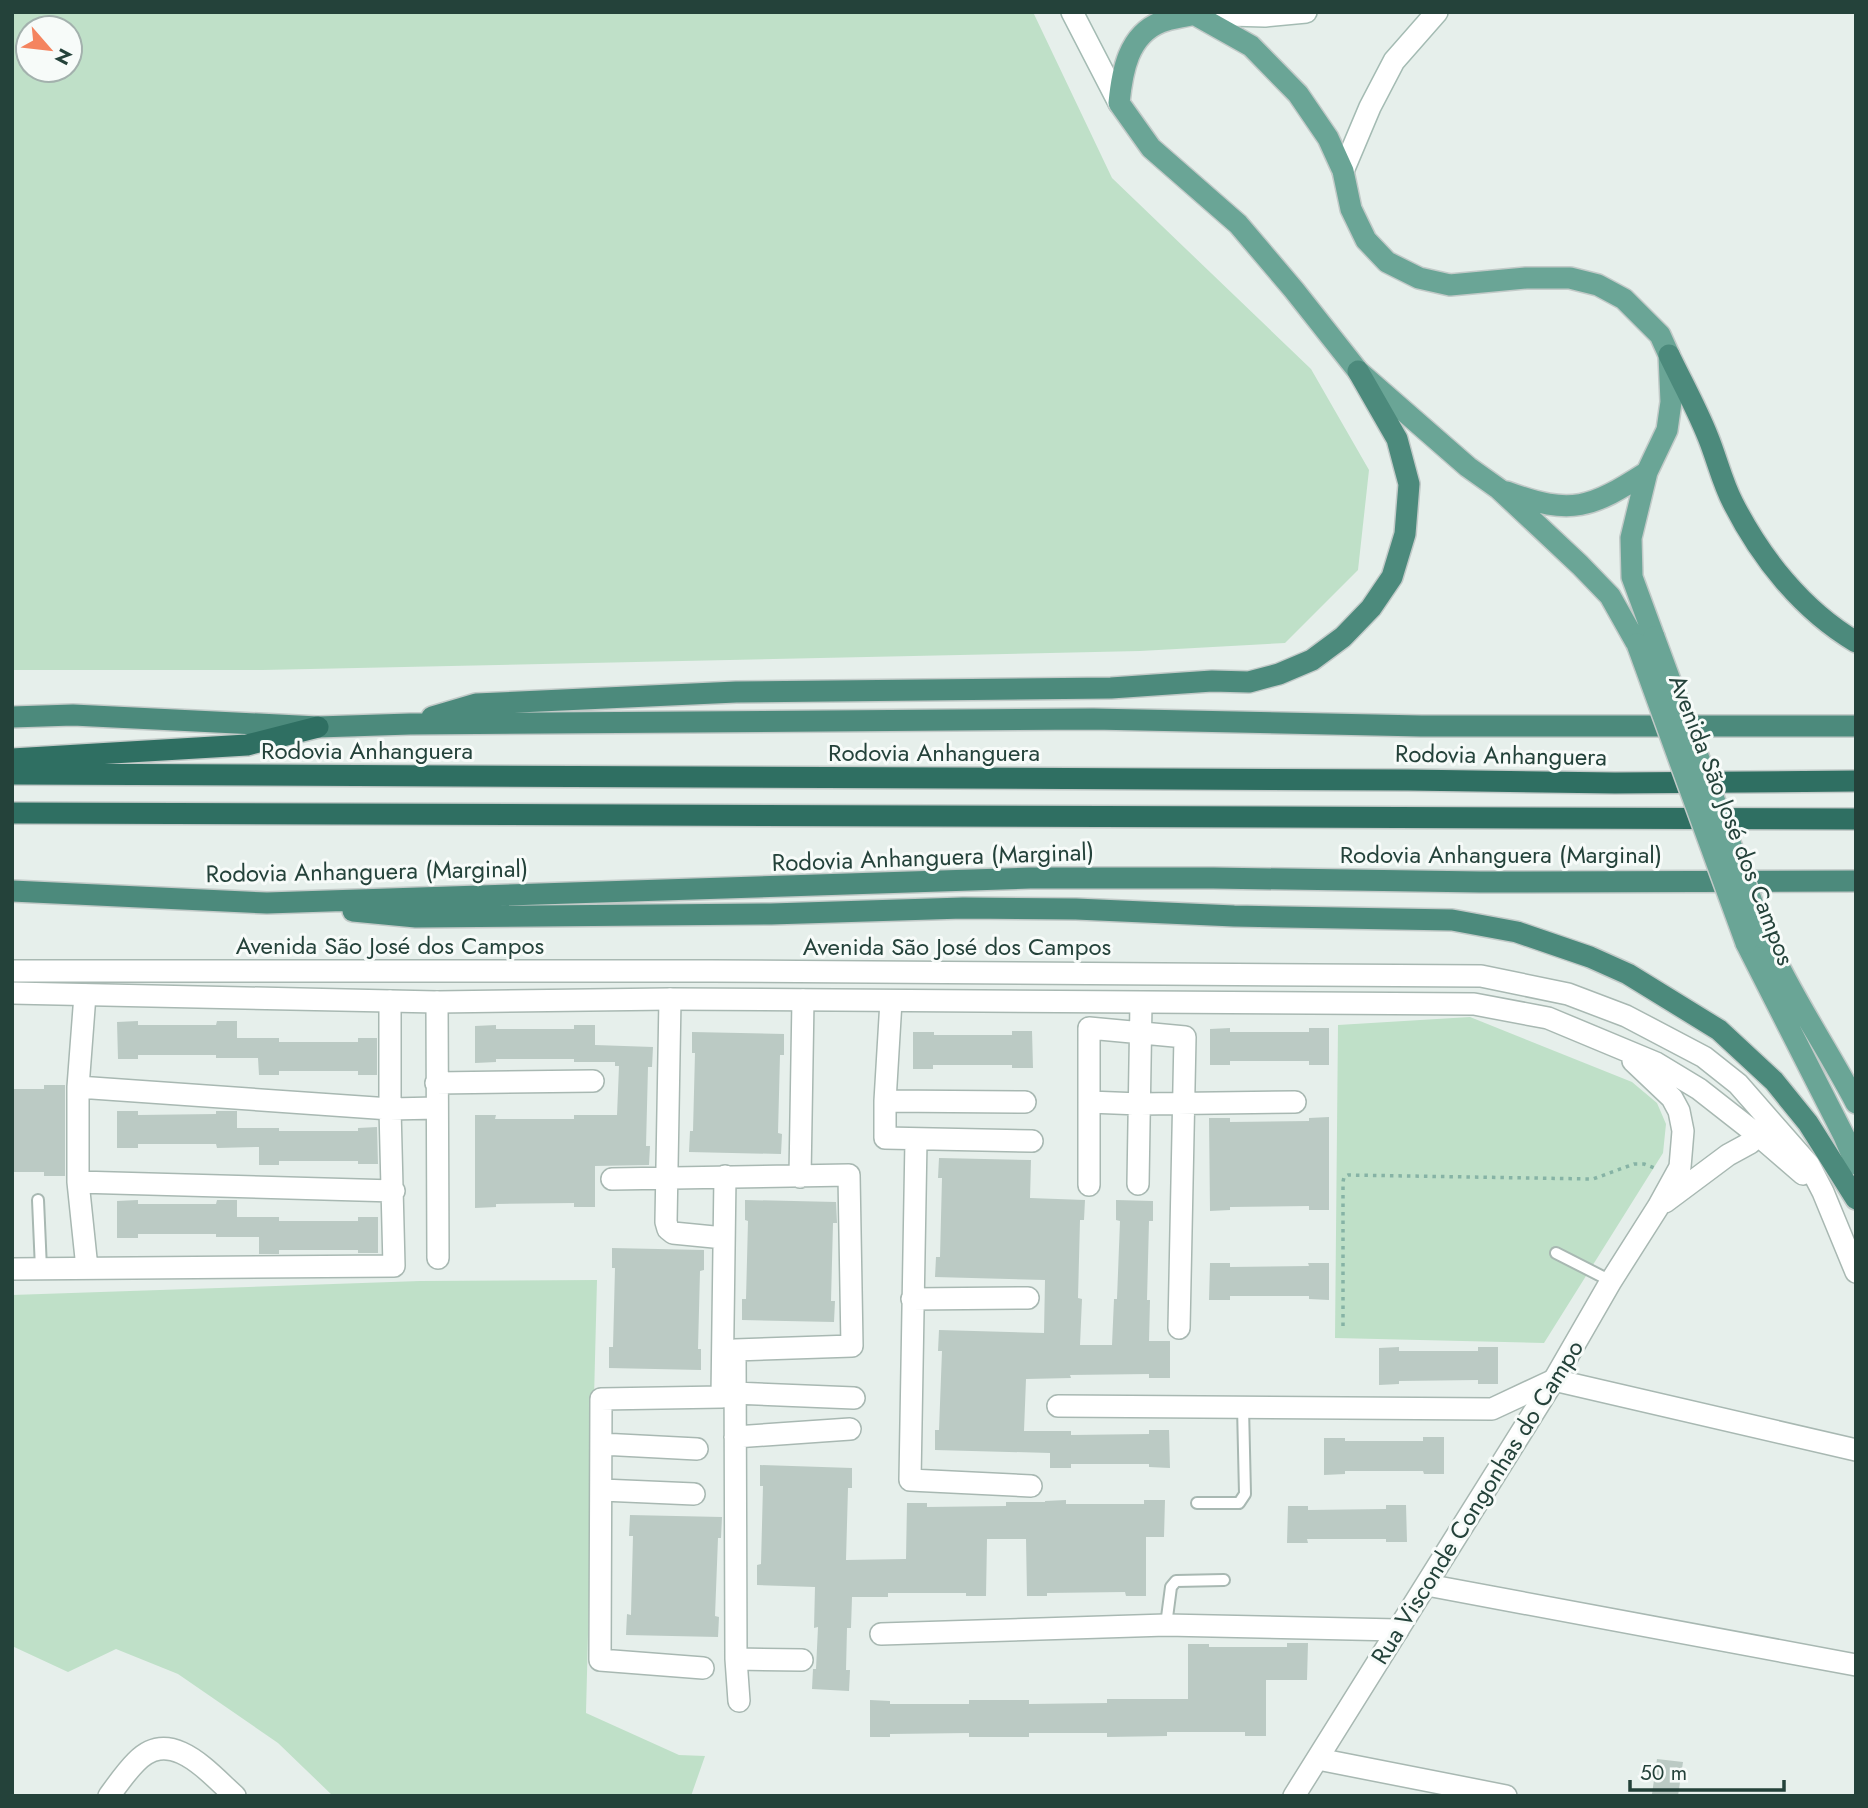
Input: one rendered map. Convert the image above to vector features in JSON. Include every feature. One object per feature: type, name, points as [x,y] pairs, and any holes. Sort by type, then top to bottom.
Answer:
[{"type":"highway","points":[[1669,355],[1708,436],[1732,502],[1771,563],[1799,597],[1829,626],[1856,642]]},
{"type":"highway","points":[[410,724],[475,704],[749,692],[1111,688],[1249,681],[1279,674],[1312,660],[1343,637],[1371,608],[1392,577],[1405,534],[1409,484],[1397,439],[1358,370]]},
{"type":"highway","points":[[12,717],[74,715],[318,727],[1093,719],[1421,726],[1856,726]]},
{"type":"highway","points":[[12,759],[247,745],[318,727]]},
{"type":"highway","name":"Rodovia Anhanguera","points":[[12,774],[1615,783],[1856,781]]},
{"type":"highway","points":[[12,813],[1856,818]]},
{"type":"highway","name":"Rodovia Anhanguera (Marginal)","points":[[12,891],[267,903],[1030,878],[1480,882],[1856,881]]},
{"type":"highway","points":[[267,903],[416,917],[771,914],[963,908],[1076,909],[1234,916],[1452,920],[1504,929],[1590,957],[1628,974],[1719,1030],[1774,1081],[1808,1123],[1856,1199]]},
{"type":"main road","points":[[1192,13],[1251,46],[1272,65],[1298,94],[1328,138],[1343,172],[1351,209],[1366,240],[1387,262],[1419,278],[1450,285],[1570,278],[1598,285],[1624,299],[1660,335],[1669,355],[1671,402],[1667,430],[1647,472],[1631,538],[1632,577],[1646,641],[1610,596],[1580,565],[1499,489],[1458,459],[1358,370],[1238,224],[1151,148],[1119,103],[1121,75],[1127,56],[1140,38],[1159,22],[1192,13]]},
{"type":"main road","points":[[1499,489],[1530,500],[1559,506],[1582,505],[1608,497],[1647,472]]},
{"type":"main road","name":"Avenida São José dos Campos","points":[[1646,641],[1756,942],[1856,1164]]},
{"type":"main road","name":"Avenida São José dos Campos","points":[[1756,942],[1784,979],[1856,1104]]},
{"type":"street","points":[[1072,12],[1119,103]]},
{"type":"street","points":[[1192,13],[1265,16],[1306,12]]},
{"type":"street","points":[[1343,172],[1370,107],[1394,61],[1437,12]]},
{"type":"street","name":"Avenida São José dos Campos","points":[[12,971],[712,971],[1481,976],[1568,994],[1626,1016],[1704,1057],[1738,1084],[1766,1129],[1823,1192],[1856,1272]]},
{"type":"street","name":"Avenida São José dos Campos","points":[[12,993],[437,1002],[670,999],[1474,1003],[1548,1018],[1615,1045],[1656,1063],[1766,1129]]},
{"type":"street","points":[[85,995],[78,1087],[78,1182],[87,1268]]},
{"type":"street","points":[[670,999],[666,1222],[673,1233],[724,1238]]},
{"type":"street","points":[[800,1177],[803,1000]]},
{"type":"street","points":[[12,1269],[394,1266],[390,1001]]},
{"type":"street","points":[[891,1001],[885,1138],[1032,1141]]},
{"type":"street","points":[[437,1002],[438,1258]]},
{"type":"street","points":[[1138,1184],[1141,1003]]},
{"type":"street","points":[[1089,1185],[1089,1028],[1185,1037],[1179,1328]]},
{"type":"street","name":"Rua Visconde Congonhas do Campo","points":[[1294,1796],[1554,1380],[1680,1167],[1684,1131],[1679,1111],[1672,1098],[1657,1082],[1615,1045]]},
{"type":"street","points":[[436,1083],[593,1081]]},
{"type":"street","points":[[78,1087],[390,1109],[437,1108]]},
{"type":"street","points":[[885,1101],[1025,1101]]},
{"type":"street","points":[[1089,1102],[1295,1102]]},
{"type":"street","name":"Rua Visconde Congonhas do Campo","points":[[1658,1207],[1728,1154],[1751,1143],[1766,1129]]},
{"type":"street","points":[[916,1140],[910,1480],[1031,1486]]},
{"type":"street","points":[[612,1179],[849,1175],[852,1346],[735,1350],[736,1660],[740,1701]]},
{"type":"street","points":[[703,1668],[600,1660],[601,1399],[722,1397],[725,1176]]},
{"type":"street","points":[[78,1182],[394,1191]]},
{"type":"street","points":[[912,1299],[1028,1298]]},
{"type":"street","points":[[1058,1406],[1492,1409],[1554,1380],[1856,1450]]},
{"type":"street","points":[[734,1393],[854,1398]]},
{"type":"street","points":[[735,1437],[850,1429]]},
{"type":"street","points":[[601,1444],[697,1449]]},
{"type":"street","points":[[602,1490],[694,1494]]},
{"type":"street","points":[[1427,1585],[1856,1665]]},
{"type":"street","points":[[881,1634],[1166,1625],[1398,1630]]},
{"type":"street","points":[[736,1660],[802,1660]]},
{"type":"street","points":[[108,1796],[137,1760],[156,1749],[174,1748],[195,1761],[235,1796]]},
{"type":"street","points":[[1318,1759],[1506,1796]]},
{"type":"lane","points":[[38,1200],[41,1269]]},
{"type":"lane","points":[[1556,1253],[1611,1281]]},
{"type":"lane","points":[[1197,1503],[1239,1503],[1243,1500],[1243,1407]]},
{"type":"lane","points":[[1166,1625],[1171,1587],[1176,1581],[1224,1580]]},
{"type":"path","points":[[1343,1326],[1343,1182],[1348,1175],[1593,1179],[1634,1164],[1644,1164],[1660,1171],[1672,1182]]},
{"type":"green space","points":[[12,12],[1033,12],[1112,178],[1311,369],[1369,470],[1358,570],[1285,643],[1140,651],[263,670],[12,670]]},
{"type":"green space","points":[[1470,1017],[1632,1082],[1657,1103],[1666,1124],[1663,1153],[1544,1343],[1335,1338],[1338,1025]]},
{"type":"green space","points":[[597,1280],[586,1713],[679,1755],[705,1756],[691,1796],[333,1796],[278,1743],[178,1674],[116,1649],[68,1672],[12,1646],[12,1295],[420,1281]]},
{"type":"building","points":[[138,1021],[138,1025],[216,1025],[217,1021],[237,1021],[237,1038],[279,1038],[279,1042],[358,1042],[358,1038],[377,1038],[377,1075],[358,1075],[358,1071],[279,1071],[279,1075],[259,1075],[258,1058],[216,1058],[216,1055],[138,1055],[138,1059],[118,1059],[117,1022]]},
{"type":"building","points":[[496,1025],[496,1029],[574,1029],[574,1025],[595,1025],[595,1045],[653,1047],[652,1067],[648,1067],[646,1146],[650,1146],[649,1165],[595,1166],[595,1207],[574,1207],[574,1203],[496,1204],[496,1207],[475,1208],[475,1115],[496,1115],[495,1119],[574,1119],[574,1115],[617,1115],[619,1066],[615,1066],[615,1062],[496,1059],[496,1062],[475,1063],[475,1026]]},
{"type":"building","points":[[1230,1028],[1230,1032],[1309,1032],[1309,1028],[1329,1028],[1329,1065],[1309,1065],[1309,1061],[1230,1061],[1230,1065],[1210,1065],[1210,1029]]},
{"type":"building","points":[[1012,1031],[1032,1031],[1033,1068],[1012,1068],[1012,1065],[933,1065],[933,1069],[913,1069],[913,1032],[934,1032],[934,1035],[1012,1035]]},
{"type":"building","points":[[692,1032],[784,1034],[784,1055],[780,1055],[778,1133],[782,1134],[781,1154],[689,1152],[690,1131],[693,1131],[695,1053],[692,1053]]},
{"type":"building","points":[[44,1085],[65,1085],[65,1176],[44,1176],[44,1172],[12,1172],[12,1089],[44,1089]]},
{"type":"building","points":[[117,1111],[138,1111],[138,1115],[216,1114],[216,1111],[237,1111],[237,1128],[279,1128],[279,1131],[358,1131],[358,1128],[377,1127],[378,1164],[358,1164],[358,1161],[279,1161],[279,1165],[259,1165],[259,1147],[217,1148],[216,1144],[138,1144],[138,1148],[117,1148]]},
{"type":"building","points":[[1329,1117],[1329,1210],[1309,1210],[1309,1206],[1230,1207],[1230,1210],[1210,1211],[1209,1118],[1230,1118],[1230,1122],[1309,1121],[1309,1118]]},
{"type":"building","points":[[939,1158],[1031,1160],[1030,1198],[1085,1200],[1084,1220],[1080,1220],[1080,1345],[1112,1345],[1120,1221],[1116,1220],[1116,1200],[1153,1201],[1153,1221],[1149,1221],[1149,1341],[1170,1341],[1170,1378],[1149,1378],[1149,1374],[1070,1375],[1071,1378],[1026,1379],[1024,1431],[1071,1431],[1071,1435],[1149,1434],[1149,1430],[1169,1430],[1170,1468],[1149,1467],[1149,1464],[1071,1464],[1071,1468],[1050,1468],[1050,1453],[935,1450],[935,1430],[939,1430],[942,1351],[938,1351],[939,1330],[1044,1333],[1045,1280],[935,1277],[936,1257],[940,1257],[942,1178],[938,1178]]},
{"type":"building","points":[[138,1200],[138,1204],[216,1204],[217,1200],[237,1200],[237,1217],[279,1217],[279,1221],[358,1221],[358,1217],[378,1217],[378,1253],[358,1253],[358,1250],[279,1250],[279,1254],[259,1254],[259,1237],[216,1237],[216,1234],[138,1234],[138,1238],[117,1238],[117,1201]]},
{"type":"building","points":[[745,1200],[836,1202],[831,1301],[835,1301],[834,1322],[742,1320],[742,1299],[746,1299],[748,1221],[745,1220]]},
{"type":"building","points":[[612,1248],[704,1250],[704,1270],[700,1271],[698,1349],[701,1349],[701,1370],[609,1368],[609,1347],[613,1347],[615,1268],[612,1268]]},
{"type":"building","points":[[1210,1263],[1230,1263],[1230,1267],[1309,1266],[1308,1263],[1329,1263],[1329,1300],[1309,1299],[1309,1296],[1230,1296],[1230,1300],[1209,1300]]},
{"type":"building","points":[[1399,1347],[1399,1351],[1478,1351],[1478,1347],[1498,1347],[1498,1384],[1478,1384],[1478,1380],[1399,1381],[1399,1384],[1379,1385],[1379,1348]]},
{"type":"building","points":[[1423,1437],[1444,1437],[1444,1474],[1424,1474],[1423,1471],[1345,1471],[1345,1474],[1324,1475],[1324,1438],[1345,1438],[1345,1441],[1423,1441]]},
{"type":"building","points":[[760,1465],[852,1468],[852,1488],[848,1488],[846,1560],[906,1559],[907,1503],[927,1503],[927,1507],[1006,1506],[1006,1502],[1066,1500],[1066,1504],[1144,1504],[1144,1500],[1165,1500],[1164,1537],[1146,1537],[1146,1596],[1126,1596],[1125,1592],[1047,1593],[1047,1596],[1027,1596],[1026,1539],[987,1539],[986,1596],[966,1596],[966,1593],[888,1593],[888,1597],[852,1597],[851,1628],[847,1628],[846,1670],[850,1670],[849,1691],[812,1689],[818,1627],[814,1628],[815,1587],[757,1585],[757,1565],[761,1564],[763,1486],[760,1486]]},
{"type":"building","points":[[1386,1505],[1406,1505],[1407,1542],[1386,1542],[1386,1539],[1307,1539],[1308,1543],[1287,1543],[1288,1506],[1308,1506],[1308,1510],[1386,1509]]},
{"type":"building","points":[[630,1515],[722,1517],[721,1538],[718,1538],[715,1616],[719,1617],[718,1637],[626,1635],[627,1614],[631,1615],[633,1536],[629,1536]]},
{"type":"building","points":[[1287,1643],[1308,1643],[1307,1680],[1266,1680],[1266,1736],[1245,1736],[1245,1732],[1167,1732],[1167,1736],[1107,1737],[1107,1733],[1029,1733],[1029,1737],[969,1737],[969,1733],[890,1734],[890,1737],[870,1737],[870,1700],[890,1701],[890,1704],[969,1704],[969,1700],[1029,1700],[1029,1704],[1107,1703],[1107,1699],[1188,1699],[1188,1644],[1209,1644],[1209,1647],[1287,1647]]},
{"type":"building","points":[[1657,1759],[1683,1762],[1678,1796],[1652,1794]]}]
